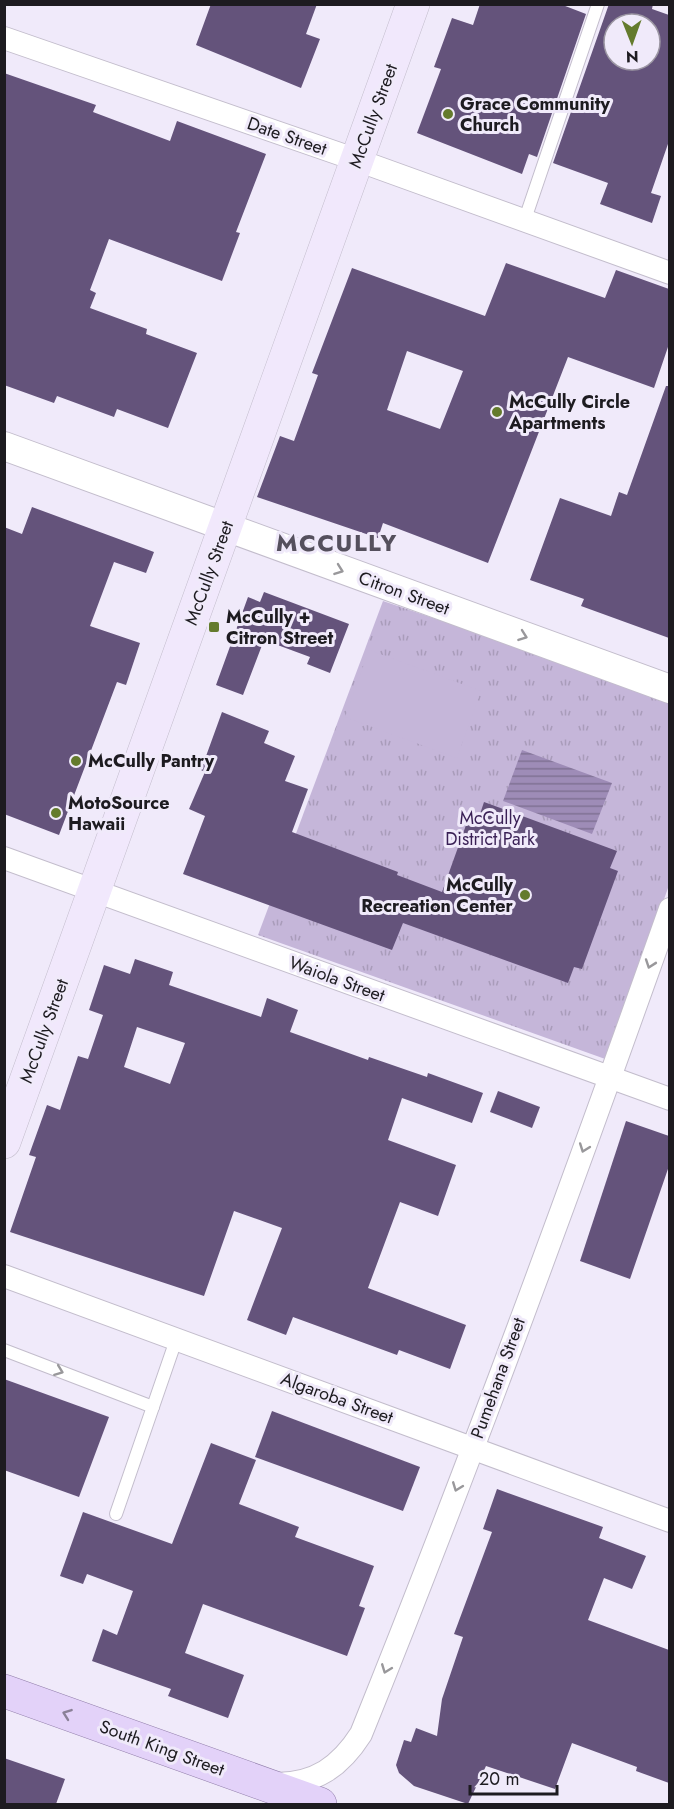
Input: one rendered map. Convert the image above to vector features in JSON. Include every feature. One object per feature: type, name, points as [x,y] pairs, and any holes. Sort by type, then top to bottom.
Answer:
[{"type":"main road","name":"McCully Street","points":[[4,1142],[413,4]]},
{"type":"main road","name":"South King Street","points":[[4,1691],[320,1804]]},
{"type":"street","name":"Date Street","points":[[4,38],[525,219],[669,273]]},
{"type":"street","name":"Citron Street","points":[[4,446],[225,529],[669,689]]},
{"type":"street","name":"Waiola Street","points":[[4,858],[669,1100]]},
{"type":"street","name":"Pumehana Street","points":[[262,1784],[294,1784],[320,1776],[331,1769],[354,1745],[368,1717],[610,1077],[669,909]]},
{"type":"street","name":"Algaroba Street","points":[[4,1276],[669,1521]]},
{"type":"lane","points":[[525,219],[598,4]]},
{"type":"lane","points":[[116,1514],[176,1340]]},
{"type":"lane","points":[[4,1350],[153,1407]]},
{"type":"green space","name":"McCully District Park","points":[[383,601],[669,698],[669,885],[608,1060],[258,935]]},
{"type":"green space","points":[[369,650],[481,691],[457,758],[345,717]]},
{"type":"shaded area","points":[[522,750],[612,783],[592,834],[503,801]]},
{"type":"building","points":[[211,4],[317,4],[306,34],[320,39],[301,88],[196,45]]},
{"type":"building","points":[[480,4],[560,4],[586,14],[537,157],[529,154],[522,174],[417,133],[441,69],[434,67],[452,18],[473,25]]},
{"type":"building","points":[[609,4],[653,4],[652,9],[660,12],[606,12]]},
{"type":"building","points":[[662,13],[669,15],[669,141],[651,193],[661,196],[652,223],[600,204],[608,183],[553,163],[602,24],[602,72],[662,72]]},
{"type":"building","points":[[4,73],[96,105],[93,112],[170,141],[177,121],[266,154],[236,232],[240,233],[222,281],[109,239],[90,290],[96,293],[90,308],[147,329],[146,334],[197,353],[168,428],[117,409],[114,417],[57,396],[54,403],[4,385]]},
{"type":"building","points":[[506,263],[605,298],[616,270],[669,289],[669,344],[654,388],[568,357],[488,563],[383,523],[378,538],[257,497],[280,436],[294,441],[318,375],[312,373],[352,268],[485,316]],"holes":[[[407,351],[463,371],[440,429],[387,410]]]},
{"type":"building","points":[[666,386],[669,386],[669,638],[581,606],[584,599],[530,580],[560,498],[611,516],[619,492],[627,495]]},
{"type":"building","points":[[32,507],[154,552],[146,573],[114,562],[90,626],[140,643],[126,685],[117,682],[59,835],[4,814],[4,527],[22,534]]},
{"type":"building","points":[[264,592],[349,624],[330,673],[307,664],[310,657],[264,640],[243,695],[216,685],[248,597],[260,602]]},
{"type":"building","points":[[222,712],[269,731],[264,743],[295,756],[285,781],[308,789],[292,832],[398,872],[397,875],[442,892],[470,814],[479,817],[484,802],[617,851],[610,868],[618,871],[582,969],[574,967],[568,983],[403,923],[392,950],[183,874],[205,816],[189,809],[205,772],[201,770]]},
{"type":"building","points":[[135,959],[173,972],[169,985],[261,1017],[267,998],[298,1010],[290,1032],[368,1060],[369,1057],[427,1077],[428,1073],[483,1093],[472,1123],[402,1098],[388,1140],[456,1165],[438,1216],[400,1202],[368,1288],[466,1325],[450,1369],[399,1350],[397,1355],[293,1317],[286,1335],[247,1320],[282,1228],[234,1211],[204,1296],[10,1232],[36,1157],[29,1155],[47,1105],[60,1110],[78,1056],[88,1059],[103,1015],[89,1010],[104,965],[130,974]],"holes":[[[137,1027],[185,1043],[170,1084],[124,1067]]]},
{"type":"building","points":[[498,1091],[540,1107],[532,1128],[490,1112]]},
{"type":"building","points":[[626,1121],[669,1136],[669,1166],[630,1279],[580,1261]]},
{"type":"building","points":[[4,1379],[109,1417],[79,1497],[4,1470]]},
{"type":"building","points":[[272,1411],[420,1467],[403,1511],[255,1457]]},
{"type":"building","points":[[211,1443],[256,1460],[239,1504],[299,1527],[295,1537],[374,1566],[359,1606],[365,1608],[347,1656],[203,1604],[185,1653],[244,1675],[228,1718],[168,1696],[171,1689],[92,1661],[103,1629],[117,1635],[133,1591],[87,1574],[83,1584],[60,1576],[83,1512],[172,1544]]},
{"type":"building","points":[[497,1489],[603,1527],[599,1538],[646,1556],[632,1589],[604,1578],[588,1620],[669,1650],[669,1783],[636,1771],[637,1767],[572,1743],[555,1789],[486,1766],[468,1804],[414,1786],[399,1773],[396,1765],[404,1740],[411,1742],[416,1728],[437,1736],[442,1699],[463,1637],[454,1634],[492,1532],[483,1529]]},
{"type":"building","points":[[4,1758],[65,1779],[56,1804],[4,1804]]},
{"type":"place","name":"Grace Community Church","points":[[448,114]]},
{"type":"place","name":"McCully Circle Apartments","points":[[497,412]]},
{"type":"place","name":"McCully + Citron Street","points":[[214,627]]},
{"type":"place","name":"McCully Pantry","points":[[76,761]]},
{"type":"place","name":"MotoSource Hawaii","points":[[56,813]]},
{"type":"place","name":"McCully Recreation Center","points":[[525,895]]},
{"type":"district","name":"MCCULLY","points":[[337,543]]}]
